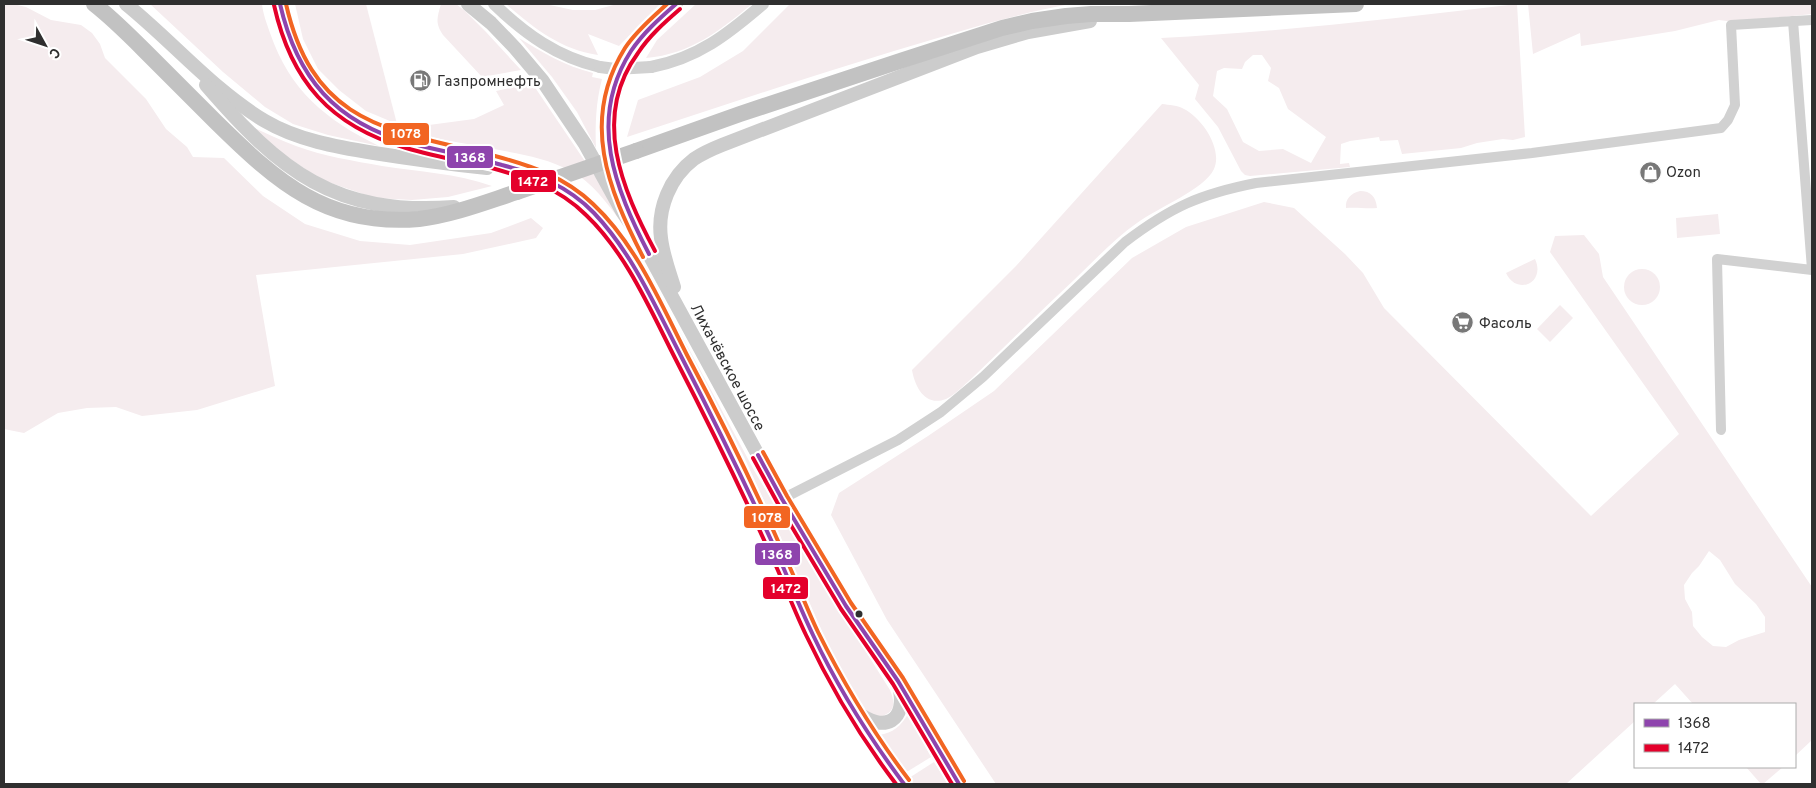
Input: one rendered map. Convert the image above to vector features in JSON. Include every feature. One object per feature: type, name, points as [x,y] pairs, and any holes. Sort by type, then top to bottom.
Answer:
[{"type":"highway","points":[[94,4],[125,31],[255,160],[284,183],[311,199],[343,212],[369,218],[392,219],[418,219],[438,216],[477,205],[740,114],[1002,28],[1066,16],[1356,4]]},
{"type":"main road","points":[[126,4],[148,22]]},
{"type":"main road","points":[[132,4],[247,130],[281,161],[315,183],[353,199],[374,204],[421,208],[477,205]]},
{"type":"main road","points":[[280,4],[289,42],[305,72],[333,104],[348,115],[379,132],[402,140],[547,178],[578,198],[607,227],[638,276],[695,384],[758,512],[811,632],[851,707],[904,784]]},
{"type":"main road","name":"Лихачёвское шоссе","points":[[468,4],[491,23],[516,48],[542,80],[585,144],[622,211],[640,238],[782,499],[846,606],[898,681],[958,784]]},
{"type":"main road","points":[[640,238],[620,196],[609,158],[607,133],[610,106],[614,85],[632,50],[676,4]]},
{"type":"main road","points":[[688,325],[675,292],[661,238],[660,224],[665,200],[670,188],[684,168],[694,159],[722,145],[977,47],[1028,32],[1129,14]]},
{"type":"main road","points":[[173,47],[218,87],[247,109],[282,130],[296,135],[358,150],[431,162],[530,172]]},
{"type":"main road","points":[[851,707],[869,721],[877,724],[896,718],[902,696],[898,681]]},
{"type":"street","points":[[494,4],[519,27],[549,48],[572,60],[616,69],[669,64],[698,52],[726,35],[763,4]]},
{"type":"street","points":[[782,499],[898,440],[940,412],[983,377],[1126,242],[1147,225],[1190,201],[1228,188],[1256,183],[1532,153],[1721,128],[1728,120],[1735,105],[1731,25],[1812,20]]},
{"type":"street","points":[[1721,430],[1717,259],[1812,270],[1793,22]]},
{"type":"shaded area","points":[[4,4],[26,7],[51,20],[81,25],[92,33],[100,44],[105,58],[146,99],[166,129],[187,147],[193,157],[224,158],[263,196],[305,224],[360,241],[410,245],[491,233],[531,218],[543,228],[536,238],[463,254],[256,275],[275,386],[197,410],[142,416],[116,407],[87,408],[58,413],[24,433],[4,429]]},
{"type":"shaded area","points":[[150,4],[262,4],[266,23],[278,53],[299,87],[326,114],[342,126],[379,146],[328,135],[293,124],[265,107],[223,72]]},
{"type":"shaded area","points":[[295,4],[366,4],[397,124],[366,111],[339,90],[318,69],[303,39]]},
{"type":"shaded area","points":[[441,4],[456,4],[465,11],[521,70],[482,77],[440,31],[438,13]]},
{"type":"shaded area","points":[[506,4],[545,4],[573,10],[595,10],[617,4],[660,4],[619,46],[588,34],[598,55],[572,48],[549,37]]},
{"type":"shaded area","points":[[696,4],[752,4],[704,40],[677,52],[646,58],[657,40]]},
{"type":"shaded area","points":[[790,4],[1070,4],[1004,19],[938,38],[627,137],[638,100],[700,77],[743,51]]},
{"type":"shaded area","points":[[1517,4],[1525,137],[1477,143],[1461,148],[1402,154],[1398,140],[1380,141],[1379,137],[1350,141],[1341,144],[1340,164],[1349,163],[1350,167],[1245,175],[1241,171],[1218,127],[1195,99],[1199,85],[1161,38],[1295,28]],"holes":[[[1253,55],[1262,55],[1271,68],[1268,81],[1279,88],[1288,109],[1326,137],[1311,163],[1283,149],[1259,151],[1243,142],[1227,109],[1213,96],[1217,71],[1224,68],[1242,69],[1245,62]]]},
{"type":"shaded area","points":[[1528,4],[1812,4],[1812,14],[1734,22],[1719,20],[1675,31],[1581,46],[1580,33],[1533,54]]},
{"type":"shaded area","points":[[519,38],[573,67],[593,73],[592,77],[602,79],[596,113],[596,148],[577,112],[552,77]]},
{"type":"shaded area","points":[[529,84],[534,86],[599,182],[621,222],[605,200],[586,181],[562,167],[523,155],[435,138],[400,129],[402,124],[429,125],[474,119],[504,105],[496,91]]},
{"type":"shaded area","points":[[1162,104],[1184,109],[1198,119],[1204,127],[1216,152],[1214,169],[1209,177],[1191,191],[1146,217],[1120,236],[956,392],[946,399],[939,401],[927,398],[922,394],[912,370],[1016,266]]},
{"type":"shaded area","points":[[250,126],[306,150],[382,166],[451,176],[492,186],[448,197],[412,200],[375,198],[322,180],[278,151]]},
{"type":"shaded area","points":[[1360,191],[1372,195],[1377,208],[1346,208],[1346,202],[1349,197]]},
{"type":"shaded area","points":[[1264,202],[1294,208],[1345,254],[1363,273],[1384,308],[1591,516],[1679,434],[1550,252],[1555,236],[1584,235],[1599,254],[1603,277],[1812,587],[1812,740],[1796,755],[1796,703],[1692,703],[1675,684],[1654,703],[1634,703],[1634,722],[1566,784],[996,784],[887,620],[831,515],[839,493],[994,391],[1132,258],[1186,227]],"holes":[[[1709,551],[1720,560],[1735,584],[1756,604],[1765,617],[1765,632],[1739,640],[1726,647],[1713,646],[1693,626],[1692,612],[1685,599],[1684,585]]]},
{"type":"shaded area","points":[[1718,214],[1720,234],[1677,238],[1676,218]]},
{"type":"shaded area","points":[[1535,259],[1537,275],[1529,284],[1517,284],[1506,273]]},
{"type":"shaded area","points":[[1642,269],[1649,270],[1655,274],[1659,280],[1659,294],[1655,300],[1649,304],[1642,305],[1635,304],[1629,300],[1625,294],[1624,287],[1625,280],[1629,274],[1635,270]]},
{"type":"shaded area","points":[[652,280],[755,472],[890,690],[893,705],[890,712],[876,718],[862,709],[828,645],[744,457]]},
{"type":"shaded area","points":[[1560,305],[1573,318],[1550,342],[1537,329]]},
{"type":"shaded area","points":[[908,714],[931,757],[905,773],[879,735],[888,733],[896,728]]},
{"type":"shaded area","points":[[934,762],[948,784],[914,784],[909,778]]},
{"type":"shaded area","points":[[1747,768],[1782,768],[1763,784]]},
{"type":"transit line","name":"1368","points":[[280,4],[287,30],[297,54],[309,75],[323,93],[340,109],[360,123],[409,143],[479,159],[540,177],[574,195],[608,229],[643,282],[707,406],[777,553],[808,625],[833,674],[866,730],[904,784]]},
{"type":"transit line","name":"1078","points":[[286,4],[299,45],[316,76],[337,99],[362,116],[391,129],[422,139],[495,156],[535,168],[559,180],[582,195],[593,204],[622,237],[657,295],[712,403],[760,501],[813,622],[828,651],[872,727],[909,780]]},
{"type":"transit line","name":"1078","points":[[643,257],[619,206],[610,180],[604,154],[602,128],[604,101],[611,75],[625,48],[639,30],[667,4]]},
{"type":"transit line","name":"1368","points":[[649,254],[626,204],[617,179],[611,154],[608,128],[610,103],[618,77],[631,51],[646,32],[676,4]]},
{"type":"transit line","name":"1472","points":[[274,5],[281,32],[303,78],[318,97],[335,113],[379,139],[437,156],[488,167],[540,184],[575,205],[613,246],[636,282],[712,430],[816,655],[847,712],[896,784]]},
{"type":"transit line","name":"1472","points":[[655,251],[632,203],[616,153],[614,127],[616,102],[624,77],[642,47],[680,9]]},
{"type":"transit line","name":"1078","points":[[763,452],[851,603],[903,678],[964,781]]},
{"type":"transit line","name":"1368","points":[[758,455],[846,606],[898,681],[959,784]]},
{"type":"transit line","name":"1472","points":[[753,458],[841,609],[893,684],[952,784]]},
{"type":"place","name":"Газпромнефть","points":[[421,81]]},
{"type":"place","name":"Ozon","points":[[1650,172]]},
{"type":"place","name":"Фасоль","points":[[1463,323]]}]
